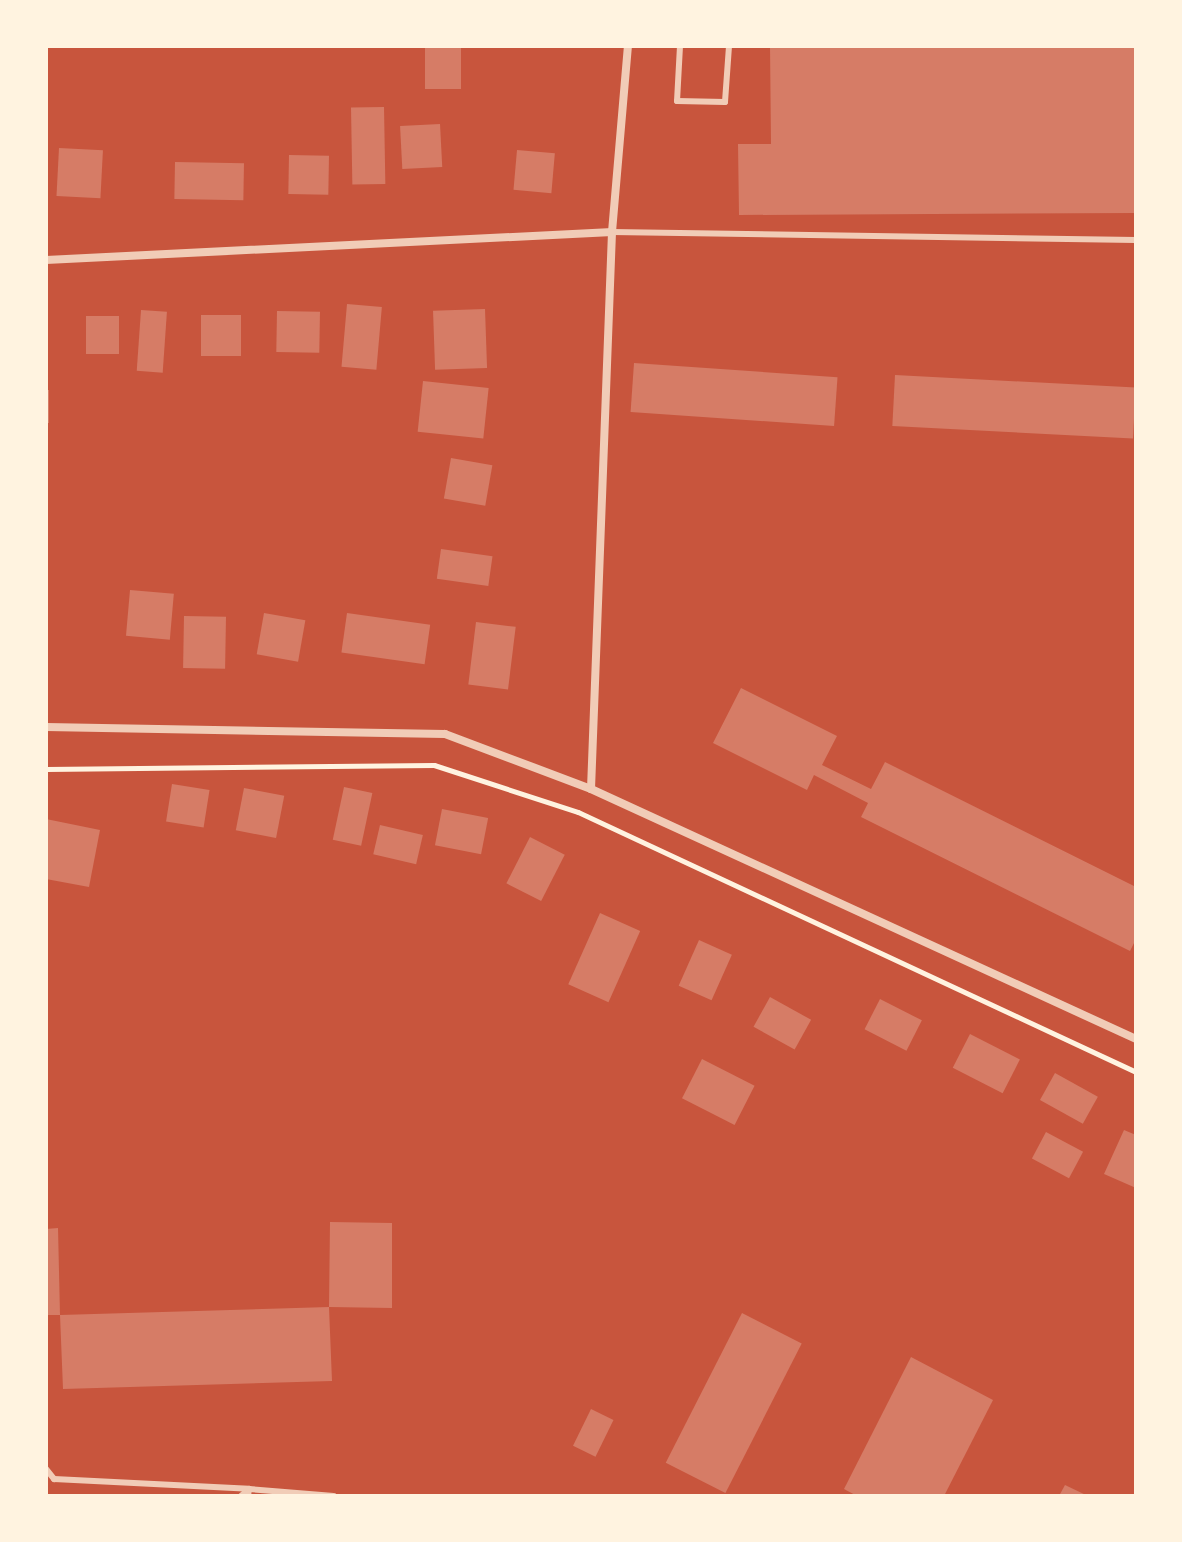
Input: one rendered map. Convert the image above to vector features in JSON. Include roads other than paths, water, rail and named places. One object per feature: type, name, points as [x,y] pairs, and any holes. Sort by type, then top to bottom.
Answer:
[{"type":"street","points":[[591,789],[612,232],[628,46]]},
{"type":"street","points":[[46,260],[612,232]]},
{"type":"street","points":[[46,727],[445,734],[591,789],[1136,1039]]},
{"type":"lane","points":[[680,46],[677,101],[725,102],[729,46]]},
{"type":"lane","points":[[612,232],[1136,240]]},
{"type":"lane","points":[[46,1469],[54,1479],[334,1496]]},
{"type":"lane","points":[[241,1496],[248,1493]]}]
